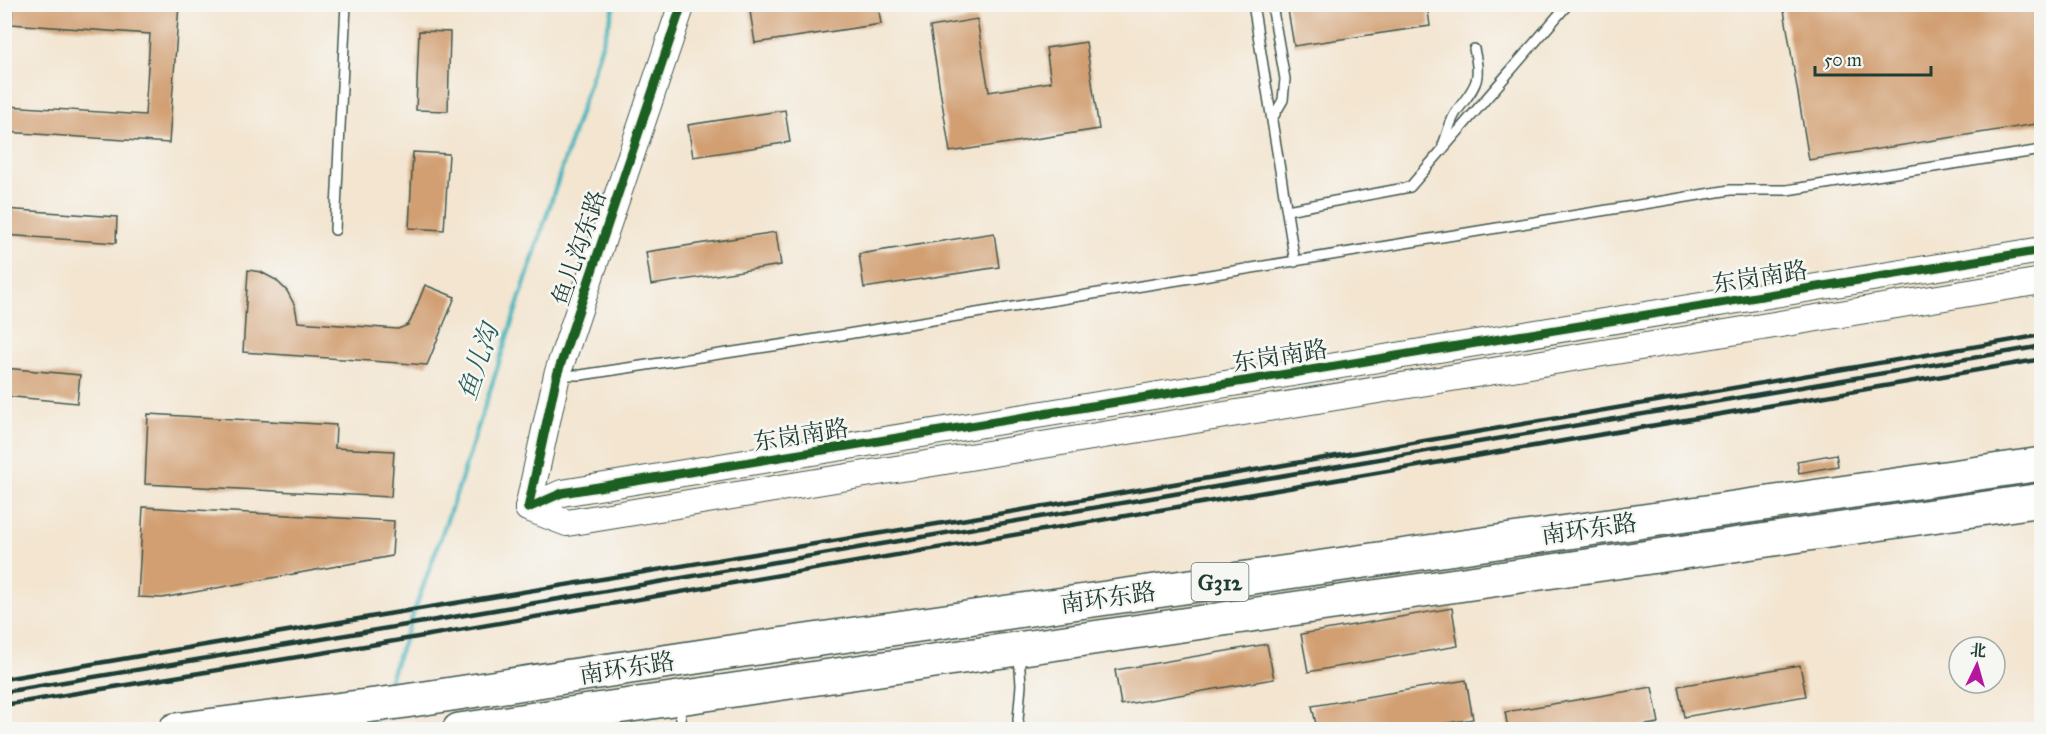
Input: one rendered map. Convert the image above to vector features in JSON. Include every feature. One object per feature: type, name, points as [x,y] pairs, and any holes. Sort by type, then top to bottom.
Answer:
[{"type":"highway","name":"南环东路","points":[[175,729],[399,702],[723,653],[2042,464]]},
{"type":"highway","name":"南环东路","points":[[459,729],[2042,500]]},
{"type":"highway","points":[[1458,548],[1464,584]]},
{"type":"street","name":"鱼儿沟东路","points":[[528,508],[557,375],[682,4]]},
{"type":"street","name":"东岗南路","points":[[528,508],[562,494],[2042,250]]},
{"type":"street","name":"东岗南路","points":[[528,508],[567,523],[2042,281]]},
{"type":"lane","points":[[334,230],[346,4]]},
{"type":"lane","points":[[1253,4],[1295,262]]},
{"type":"lane","points":[[1287,210],[1410,187],[1568,4]]},
{"type":"lane","points":[[1272,119],[1283,100],[1284,79],[1273,11]]},
{"type":"lane","points":[[1442,150],[1454,116],[1473,90],[1477,77],[1474,49]]},
{"type":"lane","points":[[557,375],[581,375],[786,344],[1730,190],[1787,190],[2042,150]]},
{"type":"lane","points":[[1019,648],[1021,685],[1018,720],[1020,729]]},
{"type":"lane","points":[[677,697],[682,729]]},
{"type":"building","points":[[13,4],[179,4],[169,143],[6,132],[8,106],[145,115],[150,34],[11,24]]},
{"type":"building","points":[[793,4],[878,4],[881,24],[755,43],[750,11]]},
{"type":"building","points":[[1287,4],[1427,4],[1430,26],[1294,46]]},
{"type":"building","points":[[1783,4],[2042,4],[2042,123],[1809,160]]},
{"type":"building","points":[[977,19],[989,92],[1051,82],[1046,48],[1086,42],[1099,129],[950,152],[930,27]]},
{"type":"building","points":[[419,31],[450,32],[448,111],[416,110]]},
{"type":"building","points":[[785,110],[790,142],[693,157],[688,125]]},
{"type":"building","points":[[413,152],[449,154],[444,230],[409,228]]},
{"type":"building","points":[[4,209],[117,217],[116,243],[4,235]]},
{"type":"building","points":[[776,232],[781,265],[651,285],[646,252]]},
{"type":"building","points":[[994,233],[999,267],[864,288],[859,254]]},
{"type":"building","points":[[248,270],[261,272],[276,280],[287,291],[295,306],[298,322],[398,329],[408,325],[425,285],[455,297],[427,365],[243,352]]},
{"type":"building","points":[[4,368],[80,375],[77,403],[4,396]]},
{"type":"building","points":[[148,414],[336,425],[335,448],[394,451],[391,497],[145,484]]},
{"type":"building","points":[[1836,454],[1838,466],[1799,473],[1797,461]]},
{"type":"building","points":[[143,507],[394,521],[392,556],[162,598],[138,597]]},
{"type":"building","points":[[1452,608],[1458,646],[1308,672],[1301,634]]},
{"type":"building","points":[[1267,644],[1274,679],[1121,705],[1115,670]]},
{"type":"building","points":[[1800,665],[1806,696],[1684,717],[1678,686]]},
{"type":"building","points":[[1466,680],[1473,719],[1411,729],[1317,729],[1312,706]]},
{"type":"building","points":[[1652,687],[1659,723],[1618,729],[1508,729],[1505,712]]},
{"type":"waterway","name":"鱼儿沟","points":[[386,690],[458,489],[615,4]]},
{"type":"waterway","name":"鱼儿沟","points":[[372,730],[376,718]]},
{"type":"railway","points":[[4,679],[1010,512],[2042,335]]},
{"type":"railway","points":[[4,692],[2042,346]]},
{"type":"railway","points":[[4,705],[377,644],[2042,359]]},
{"type":"cycle path","points":[[528,508],[557,375],[682,4]]},
{"type":"cycle path","points":[[528,508],[562,493],[2042,250]]}]
